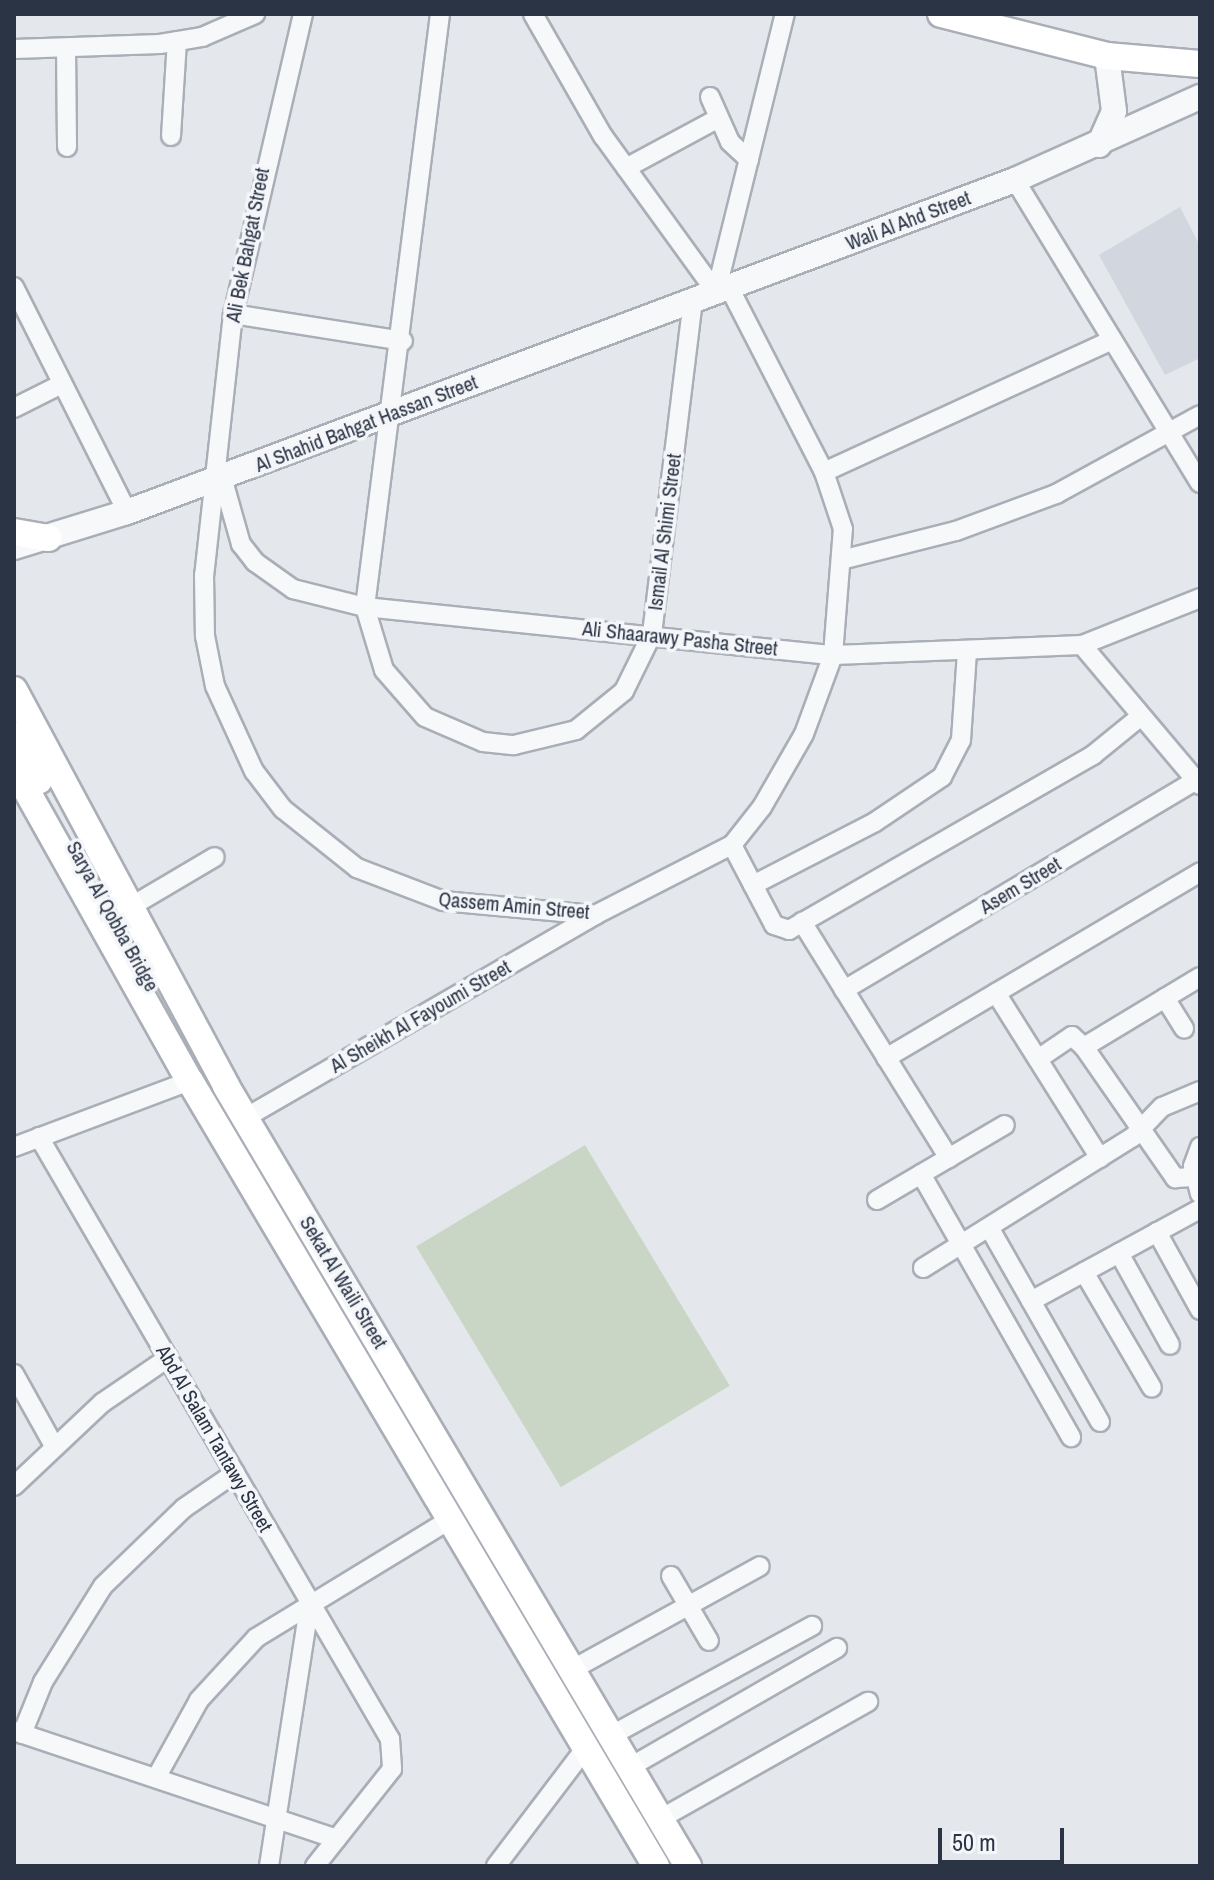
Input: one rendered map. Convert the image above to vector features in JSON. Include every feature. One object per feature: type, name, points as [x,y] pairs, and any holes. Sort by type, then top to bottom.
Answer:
[{"type":"main road","points":[[941,14],[980,19],[1107,56],[1200,64]]},
{"type":"main road","points":[[14,532],[48,538]]},
{"type":"main road","name":"Sekat Al Waili Street","points":[[14,690],[226,1086],[688,1866]]},
{"type":"main road","name":"Sekat Al Waili Street","points":[[16,750],[190,1081],[656,1866]]},
{"type":"main road","name":"Sarya Al Qobba Bridge","points":[[16,750],[179,1035],[226,1086]]},
{"type":"street","points":[[14,49],[177,41],[255,14]]},
{"type":"street","name":"Ali Bek Bahgat Street","points":[[217,479],[233,314],[303,14]]},
{"type":"street","name":"Ismail Al Shimi Street","points":[[440,14],[403,341],[365,607],[377,655],[402,695],[425,717],[483,742],[530,743],[576,730],[624,691],[652,634],[693,301]]},
{"type":"street","name":"Qassem Amin Street","points":[[217,479],[204,575],[215,686],[239,744],[283,809],[318,841],[400,888],[443,901],[595,915],[732,845],[783,773],[833,655],[845,559],[824,472],[722,289],[626,168],[533,14]]},
{"type":"street","points":[[722,289],[749,160],[785,14]]},
{"type":"street","points":[[171,136],[177,41]]},
{"type":"street","points":[[66,48],[67,147]]},
{"type":"street","points":[[1099,145],[1114,111],[1107,56]]},
{"type":"street","points":[[710,97],[717,119],[749,160]]},
{"type":"street","name":"Wali Al Ahd Street","points":[[722,289],[1015,180],[1099,145],[1200,97]]},
{"type":"street","points":[[626,168],[717,119]]},
{"type":"street","points":[[1015,180],[1200,483]]},
{"type":"street","points":[[14,287],[127,512]]},
{"type":"street","name":"Al Shahid Bahgat Hassan Street","points":[[14,547],[127,512],[722,289]]},
{"type":"street","points":[[233,314],[403,341]]},
{"type":"street","points":[[824,472],[1112,340]]},
{"type":"street","points":[[14,408],[62,384]]},
{"type":"street","points":[[845,559],[1006,514],[1170,435],[1200,415]]},
{"type":"street","name":"Ali Shaarawy Pasha Street","points":[[217,479],[241,544],[255,562],[293,589],[365,607],[652,634],[833,655],[1082,645],[1200,598]]},
{"type":"street","points":[[1082,645],[1140,717],[1199,781]]},
{"type":"street","points":[[753,885],[875,822],[942,777],[961,740],[967,651]]},
{"type":"street","points":[[732,845],[781,931],[802,922],[1093,755],[1140,717]]},
{"type":"street","name":"Asem Street","points":[[844,990],[1199,781]]},
{"type":"street","points":[[132,906],[215,857]]},
{"type":"street","points":[[886,1058],[1200,872]]},
{"type":"street","name":"Al Sheikh Al Fayoumi Street","points":[[245,1118],[595,915]]},
{"type":"street","points":[[802,922],[949,1158]]},
{"type":"street","points":[[1084,1047],[1200,978]]},
{"type":"street","points":[[996,993],[1100,1158]]},
{"type":"street","points":[[1165,998],[1184,1028]]},
{"type":"street","points":[[1038,1059],[1072,1036],[1084,1047],[1175,1178],[1197,1169]]},
{"type":"street","points":[[14,1147],[190,1081]]},
{"type":"street","points":[[923,1268],[1100,1158],[1140,1130],[1162,1107],[1200,1091]]},
{"type":"street","points":[[877,1200],[1005,1125]]},
{"type":"street","name":"Abd Al Salam Tantawy Street","points":[[39,1137],[390,1739],[392,1769],[336,1839]]},
{"type":"street","points":[[921,1174],[1071,1437]]},
{"type":"street","points":[[1031,1301],[1200,1209]]},
{"type":"street","points":[[990,1229],[1100,1422]]},
{"type":"street","points":[[1157,1232],[1192,1278],[1200,1310]]},
{"type":"street","points":[[1119,1253],[1170,1345]]},
{"type":"street","points":[[1084,1272],[1152,1388]]},
{"type":"street","points":[[991,1296],[1019,1280]]},
{"type":"street","points":[[14,1486],[53,1444],[168,1358]]},
{"type":"street","points":[[14,1374],[53,1444]]},
{"type":"street","points":[[235,1473],[184,1508],[103,1586],[43,1682],[18,1732],[336,1839],[315,1866]]},
{"type":"street","points":[[156,1778],[226,1666],[310,1601],[451,1519]]},
{"type":"street","points":[[573,1669],[760,1566]]},
{"type":"street","points":[[671,1576],[709,1641]]},
{"type":"street","points":[[269,1866],[280,1820],[310,1601]]},
{"type":"street","points":[[612,1735],[812,1626]]},
{"type":"street","points":[[630,1767],[837,1648]]},
{"type":"street","points":[[660,1819],[868,1702]]},
{"type":"street","points":[[496,1866],[587,1746]]},
{"type":"shaded area","points":[[1180,207],[1200,246],[1200,358],[1165,375],[1099,255]]},
{"type":"green space","points":[[585,1145],[730,1386],[561,1487],[416,1246]]}]
